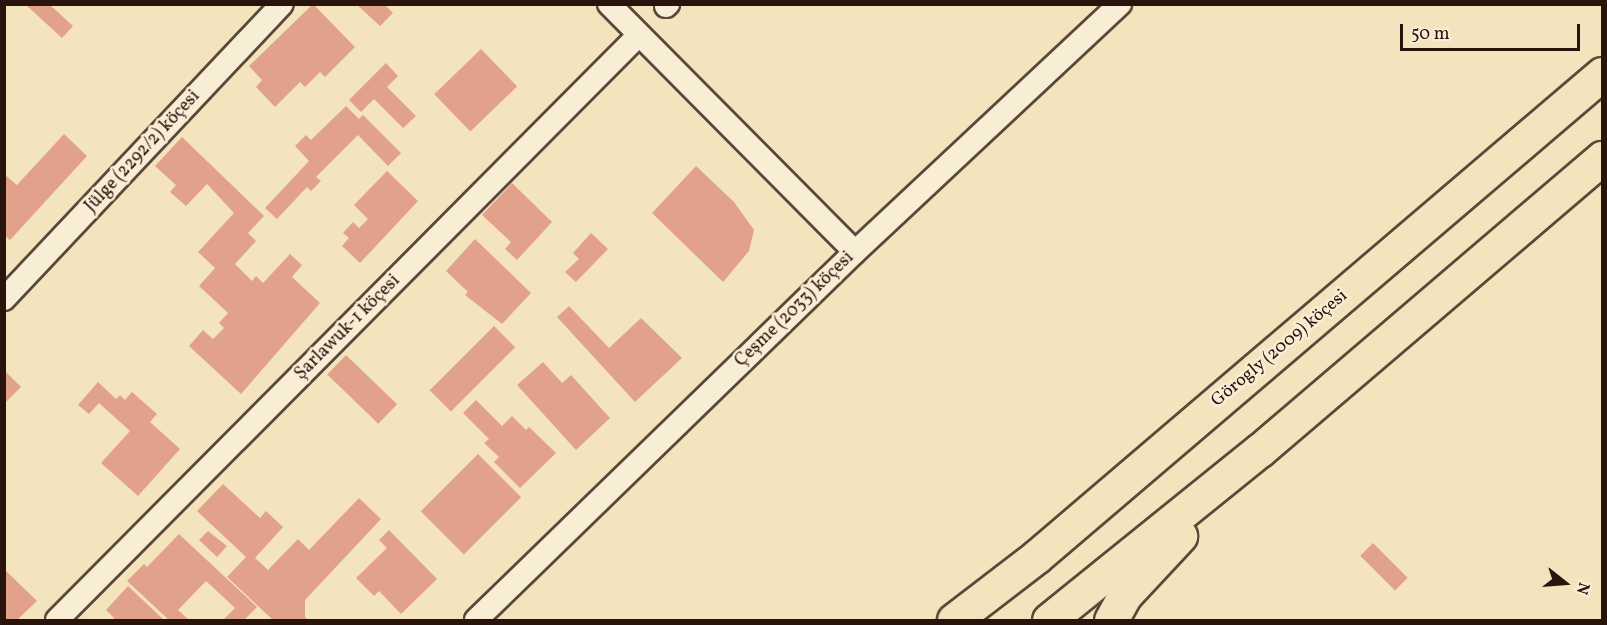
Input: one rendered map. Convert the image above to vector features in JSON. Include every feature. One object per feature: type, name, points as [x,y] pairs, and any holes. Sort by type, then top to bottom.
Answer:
[{"type":"main road","name":"Görogly (2009) köçesi","points":[[954,621],[1036,557],[1602,74]]},
{"type":"main road","points":[[1049,621],[1260,450],[1602,158]]},
{"type":"main road","points":[[1111,621],[1125,595],[1260,450]]},
{"type":"street","name":"Jülge (2292/2) köçesi","points":[[4,299],[282,4]]},
{"type":"street","points":[[609,4],[855,252]]},
{"type":"street","name":"Çeşme (2033) köçesi","points":[[476,621],[855,252],[1120,4]]},
{"type":"street","name":"Şarlawuk-1 köçesi","points":[[57,621],[639,34]]},
{"type":"building","points":[[25,4],[49,4],[73,26],[62,38]]},
{"type":"building","points":[[313,4],[355,47],[325,77],[320,72],[305,87],[300,82],[275,107],[256,87],[262,80],[249,66]]},
{"type":"building","points":[[356,4],[384,4],[393,13],[380,26]]},
{"type":"building","points":[[481,49],[517,86],[470,132],[434,94]]},
{"type":"building","points":[[386,63],[398,76],[387,87],[416,116],[403,128],[374,99],[361,112],[349,100]]},
{"type":"building","points":[[346,106],[359,119],[363,115],[401,153],[388,166],[358,135],[316,177],[321,181],[311,191],[307,187],[277,219],[265,208],[309,161],[295,146],[306,135],[311,140]]},
{"type":"building","points":[[64,134],[87,156],[10,240],[4,235],[4,174],[17,185]]},
{"type":"building","points":[[182,137],[264,216],[248,233],[256,241],[235,264],[252,281],[256,276],[263,283],[290,254],[302,265],[292,277],[320,303],[241,394],[189,346],[203,330],[213,339],[224,328],[219,323],[228,313],[199,286],[215,268],[198,252],[234,213],[207,184],[186,206],[170,192],[176,185],[155,166]]},
{"type":"building","points":[[696,166],[734,202],[754,230],[749,251],[723,282],[652,213]]},
{"type":"building","points":[[387,171],[418,201],[360,263],[342,246],[349,238],[343,233],[353,222],[359,228],[368,219],[354,205]]},
{"type":"building","points":[[512,183],[552,222],[517,260],[505,249],[511,242],[482,215]]},
{"type":"building","points":[[591,233],[608,249],[576,282],[565,272],[579,259],[573,253]]},
{"type":"building","points":[[475,239],[531,293],[502,324],[465,295],[468,292],[446,271]]},
{"type":"building","points":[[569,306],[609,348],[641,318],[682,358],[635,402],[557,317]]},
{"type":"building","points":[[494,326],[515,347],[451,412],[430,390]]},
{"type":"building","points":[[346,355],[397,404],[378,424],[327,374]]},
{"type":"building","points":[[543,362],[562,383],[571,375],[610,418],[576,450],[517,385]]},
{"type":"building","points":[[6,372],[21,387],[4,404],[4,374]]},
{"type":"building","points":[[98,382],[116,399],[120,395],[125,400],[132,392],[157,414],[150,422],[180,449],[138,496],[101,463],[130,431],[99,403],[89,414],[78,405]]},
{"type":"building","points":[[476,400],[502,426],[512,416],[526,430],[529,427],[556,453],[520,488],[494,462],[499,457],[484,443],[489,439],[463,413]]},
{"type":"building","points":[[478,454],[521,497],[464,554],[421,511]]},
{"type":"building","points":[[223,484],[260,518],[266,511],[283,527],[255,558],[268,570],[298,539],[309,550],[359,498],[381,519],[305,600],[305,617],[308,620],[273,620],[227,577],[246,557],[197,511]]},
{"type":"building","points":[[389,530],[437,579],[401,614],[379,591],[374,596],[356,578],[387,548],[379,540]]},
{"type":"building","points":[[208,531],[227,546],[217,557],[199,540]]},
{"type":"building","points":[[179,534],[257,607],[244,620],[223,620],[235,608],[206,581],[178,610],[189,620],[169,620],[127,581],[144,564],[147,567]]},
{"type":"building","points":[[1373,543],[1408,578],[1395,590],[1360,556]]},
{"type":"building","points":[[4,569],[37,601],[17,620],[4,620]]},
{"type":"building","points":[[128,586],[164,620],[112,620],[114,618],[106,610]]}]
